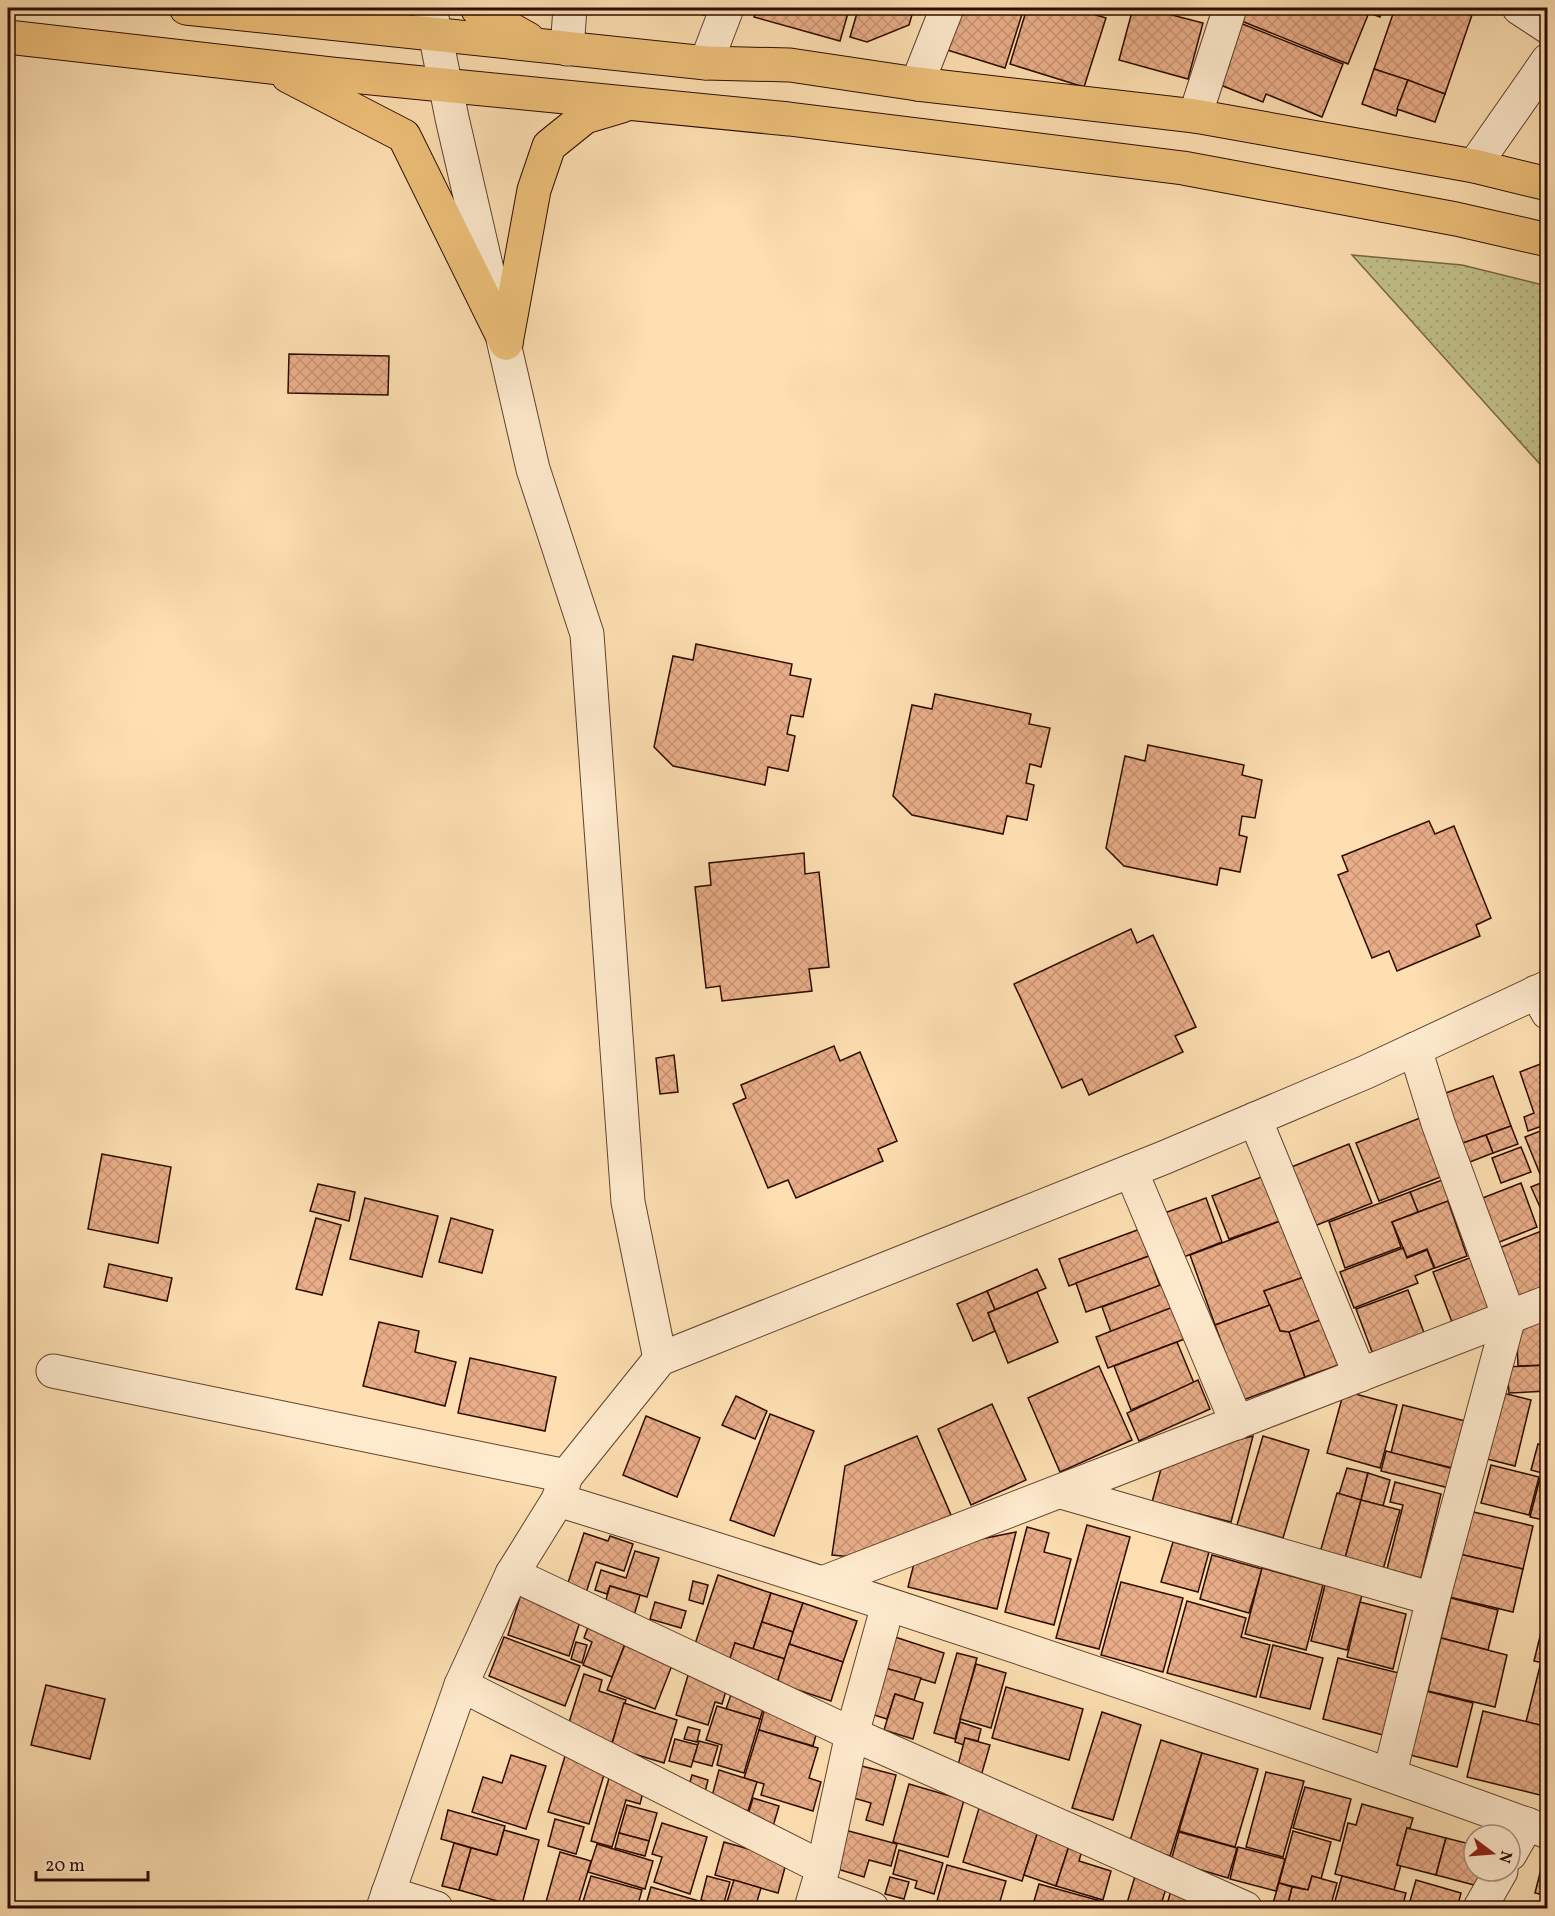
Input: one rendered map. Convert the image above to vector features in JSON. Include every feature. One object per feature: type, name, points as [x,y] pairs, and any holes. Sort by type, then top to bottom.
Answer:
[{"type":"main road","points":[[186,8],[433,21],[554,47],[706,63],[790,65],[917,84],[1196,116],[1474,166],[1548,184]]},
{"type":"main road","points":[[477,8],[480,12],[554,47]]},
{"type":"main road","points":[[8,37],[270,67],[789,119],[1183,168],[1456,219],[1548,240]]},
{"type":"main road","points":[[270,67],[404,136],[506,343]]},
{"type":"main road","points":[[506,343],[534,190],[549,146],[585,117],[633,103]]},
{"type":"street","points":[[554,47],[570,8]]},
{"type":"street","points":[[706,63],[726,8]]},
{"type":"street","points":[[917,84],[947,8]]},
{"type":"street","points":[[1196,116],[1230,8]]},
{"type":"street","points":[[1519,8],[1548,27]]},
{"type":"street","points":[[433,21],[445,85],[506,343],[533,469],[587,634],[628,1202],[660,1359]]},
{"type":"street","points":[[1474,166],[1548,60]]},
{"type":"street","points":[[436,1908],[385,1900],[461,1685],[512,1574],[562,1488],[660,1359],[1131,1171],[1415,1049],[1544,997]]},
{"type":"street","points":[[1390,1773],[1433,1599],[1509,1317],[1438,1123],[1415,1049]]},
{"type":"street","points":[[1255,1119],[1359,1375]]},
{"type":"street","points":[[1131,1171],[1237,1423]]},
{"type":"street","points":[[825,1582],[1548,1302]]},
{"type":"street","points":[[53,1371],[562,1488],[888,1605],[1390,1773],[1537,1828],[1522,1842]]},
{"type":"street","points":[[1061,1492],[1433,1599]]},
{"type":"street","points":[[512,1574],[852,1734],[1245,1908]]},
{"type":"street","points":[[818,1888],[852,1734],[888,1605]]},
{"type":"street","points":[[461,1685],[818,1888],[872,1908]]},
{"type":"street","points":[[1480,1908],[1494,1883]]},
{"type":"shaded area","points":[[1352,255],[1462,265],[1547,286],[1547,472]]},
{"type":"building","points":[[679,8],[707,8],[704,15]]},
{"type":"building","points":[[757,8],[841,8],[840,11],[848,13],[840,41],[754,17]]},
{"type":"building","points":[[846,8],[914,8],[909,25],[867,42],[850,37],[857,13],[845,10]]},
{"type":"building","points":[[957,8],[1024,8],[1005,68],[944,49]]},
{"type":"building","points":[[1027,8],[1074,8],[1106,18],[1084,87],[1010,64]]},
{"type":"building","points":[[1133,8],[1145,8],[1203,23],[1188,79],[1119,60]]},
{"type":"building","points":[[1244,8],[1350,8],[1368,15],[1348,64],[1239,20]]},
{"type":"building","points":[[1357,8],[1383,8],[1380,17]]},
{"type":"building","points":[[1395,8],[1474,9],[1445,94],[1374,69]]},
{"type":"building","points":[[1240,23],[1343,64],[1322,117],[1266,94],[1263,102],[1208,80]]},
{"type":"building","points":[[1374,69],[1408,80],[1396,116],[1362,104]]},
{"type":"building","points":[[1408,80],[1445,94],[1435,122],[1397,109]]},
{"type":"building","points":[[289,354],[389,356],[388,395],[288,393]]},
{"type":"building","points":[[696,644],[792,664],[790,675],[811,679],[803,717],[791,715],[787,734],[795,736],[788,771],[768,767],[765,785],[673,766],[654,747],[673,656],[693,660]]},
{"type":"building","points":[[935,694],[1031,714],[1029,724],[1050,728],[1041,767],[1030,764],[1026,783],[1034,785],[1027,820],[1007,816],[1003,834],[912,815],[893,796],[912,705],[932,709]]},
{"type":"building","points":[[1148,745],[1244,765],[1242,775],[1262,780],[1255,818],[1242,816],[1239,835],[1247,837],[1240,872],[1220,868],[1217,885],[1124,866],[1106,848],[1125,756],[1145,761]]},
{"type":"building","points":[[1429,821],[1435,834],[1454,826],[1491,918],[1476,925],[1480,936],[1397,971],[1389,951],[1372,958],[1338,875],[1348,871],[1342,856]]},
{"type":"building","points":[[804,853],[805,874],[819,872],[829,967],[809,969],[812,991],[722,1001],[720,986],[706,988],[695,887],[711,885],[709,863]]},
{"type":"building","points":[[1131,929],[1137,943],[1153,935],[1196,1027],[1175,1036],[1183,1052],[1089,1095],[1082,1079],[1062,1088],[1014,984]]},
{"type":"building","points":[[834,1046],[840,1061],[860,1052],[897,1141],[878,1149],[883,1161],[796,1198],[788,1180],[768,1188],[733,1104],[746,1098],[741,1085]]},
{"type":"building","points":[[674,1055],[678,1092],[660,1094],[656,1058]]},
{"type":"building","points":[[1548,1061],[1548,1124],[1528,1131],[1524,1117],[1534,1113],[1520,1072]]},
{"type":"building","points":[[1493,1076],[1511,1126],[1461,1144],[1443,1094]]},
{"type":"building","points":[[1420,1118],[1443,1176],[1379,1201],[1356,1143]]},
{"type":"building","points":[[1511,1126],[1518,1144],[1493,1153],[1486,1135]]},
{"type":"building","points":[[1548,1128],[1548,1176],[1542,1179],[1525,1137]]},
{"type":"building","points":[[1486,1135],[1493,1153],[1462,1165],[1454,1146]]},
{"type":"building","points":[[1349,1144],[1372,1203],[1312,1227],[1289,1168]]},
{"type":"building","points":[[1521,1147],[1531,1172],[1501,1183],[1492,1158]]},
{"type":"building","points":[[102,1154],[171,1167],[158,1243],[88,1229]]},
{"type":"building","points":[[1264,1176],[1283,1220],[1229,1239],[1212,1196]]},
{"type":"building","points":[[1453,1176],[1461,1197],[1418,1212],[1410,1192]]},
{"type":"building","points":[[1548,1180],[1548,1225],[1531,1187]]},
{"type":"building","points":[[1521,1183],[1537,1227],[1492,1245],[1475,1201]]},
{"type":"building","points":[[318,1184],[355,1192],[349,1221],[310,1211]]},
{"type":"building","points":[[1410,1192],[1418,1212],[1392,1222],[1401,1247],[1345,1268],[1329,1222]]},
{"type":"building","points":[[365,1198],[438,1216],[422,1277],[350,1259]]},
{"type":"building","points":[[1206,1198],[1222,1242],[1176,1260],[1159,1215]]},
{"type":"building","points":[[1448,1201],[1467,1256],[1435,1268],[1427,1249],[1407,1257],[1392,1222]]},
{"type":"building","points":[[316,1218],[341,1225],[322,1295],[296,1289]]},
{"type":"building","points":[[451,1218],[493,1230],[482,1273],[439,1262]]},
{"type":"building","points":[[1283,1220],[1304,1277],[1264,1291],[1270,1305],[1215,1325],[1190,1255]]},
{"type":"building","points":[[1140,1229],[1149,1256],[1069,1286],[1059,1259]]},
{"type":"building","points":[[1546,1229],[1548,1286],[1513,1301],[1492,1251]]},
{"type":"building","points":[[1403,1248],[1407,1258],[1427,1250],[1434,1268],[1415,1276],[1418,1283],[1354,1308],[1340,1272]]},
{"type":"building","points":[[1480,1254],[1499,1304],[1452,1322],[1433,1272]]},
{"type":"building","points":[[1149,1256],[1160,1286],[1086,1312],[1076,1283]]},
{"type":"building","points":[[109,1264],[172,1278],[167,1301],[104,1287]]},
{"type":"building","points":[[1037,1269],[1046,1288],[995,1310],[987,1291]]},
{"type":"building","points":[[1304,1277],[1320,1320],[1289,1332],[1280,1331],[1264,1291]]},
{"type":"building","points":[[1163,1284],[1172,1308],[1111,1332],[1102,1307]]},
{"type":"building","points":[[1408,1290],[1426,1338],[1374,1357],[1356,1309]]},
{"type":"building","points":[[987,1291],[995,1310],[988,1313],[995,1331],[973,1341],[957,1304]]},
{"type":"building","points":[[1037,1292],[1058,1342],[1008,1363],[988,1313]]},
{"type":"building","points":[[1178,1305],[1190,1337],[1108,1368],[1096,1337]]},
{"type":"building","points":[[1270,1305],[1280,1331],[1289,1332],[1305,1377],[1243,1400],[1215,1325]]},
{"type":"building","points":[[1548,1315],[1548,1365],[1518,1366],[1516,1317]]},
{"type":"building","points":[[1320,1320],[1344,1363],[1305,1377],[1289,1332]]},
{"type":"building","points":[[379,1322],[419,1331],[415,1352],[456,1362],[445,1406],[363,1386]]},
{"type":"building","points":[[1177,1342],[1194,1383],[1131,1410],[1114,1366]]},
{"type":"building","points":[[470,1358],[556,1377],[545,1431],[458,1413]]},
{"type":"building","points":[[1548,1365],[1548,1391],[1509,1393],[1507,1367]]},
{"type":"building","points":[[1099,1366],[1132,1440],[1060,1472],[1028,1398]]},
{"type":"building","points":[[1198,1380],[1210,1409],[1139,1441],[1127,1413]]},
{"type":"building","points":[[1344,1391],[1397,1405],[1380,1468],[1327,1453]]},
{"type":"building","points":[[1503,1393],[1531,1400],[1515,1466],[1487,1459]]},
{"type":"building","points":[[736,1396],[767,1411],[755,1439],[722,1425]]},
{"type":"building","points":[[992,1404],[1026,1480],[971,1505],[938,1429]]},
{"type":"building","points":[[1403,1405],[1473,1423],[1461,1470],[1391,1453]]},
{"type":"building","points":[[770,1414],[814,1431],[774,1536],[730,1520]]},
{"type":"building","points":[[646,1416],[700,1438],[677,1497],[623,1475]]},
{"type":"building","points":[[917,1436],[951,1515],[863,1558],[832,1555],[845,1466]]},
{"type":"building","points":[[1253,1436],[1231,1522],[1152,1502],[1164,1458]]},
{"type":"building","points":[[1263,1436],[1309,1450],[1283,1538],[1237,1525]]},
{"type":"building","points":[[1538,1444],[1548,1447],[1548,1484],[1539,1482],[1542,1473],[1531,1470]]},
{"type":"building","points":[[1386,1451],[1454,1469],[1449,1488],[1381,1471]]},
{"type":"building","points":[[1491,1465],[1539,1477],[1529,1515],[1481,1503]]},
{"type":"building","points":[[1347,1468],[1368,1473],[1361,1500],[1339,1494]]},
{"type":"building","points":[[1368,1473],[1390,1480],[1383,1506],[1361,1500]]},
{"type":"building","points":[[1395,1482],[1441,1494],[1421,1578],[1387,1569],[1403,1505],[1390,1502]]},
{"type":"building","points":[[1539,1482],[1548,1484],[1548,1521],[1530,1517]]},
{"type":"building","points":[[1337,1493],[1361,1500],[1344,1562],[1319,1556]]},
{"type":"building","points":[[1361,1500],[1400,1510],[1382,1573],[1344,1562]]},
{"type":"building","points":[[1465,1510],[1533,1526],[1523,1569],[1455,1553]]},
{"type":"building","points":[[1087,1525],[1130,1537],[1099,1649],[1056,1638]]},
{"type":"building","points":[[1027,1527],[1049,1533],[1044,1552],[1071,1559],[1054,1625],[1005,1612]]},
{"type":"building","points":[[1016,1532],[997,1609],[908,1587],[917,1552]]},
{"type":"building","points":[[584,1533],[608,1541],[610,1536],[633,1544],[624,1571],[596,1562],[585,1596],[566,1589]]},
{"type":"building","points":[[1173,1542],[1209,1552],[1198,1592],[1161,1582]]},
{"type":"building","points":[[635,1551],[659,1558],[647,1597],[610,1586],[607,1594],[595,1590],[601,1570],[626,1578]]},
{"type":"building","points":[[1455,1553],[1523,1569],[1513,1612],[1445,1596]]},
{"type":"building","points":[[1212,1555],[1262,1569],[1249,1613],[1200,1599]]},
{"type":"building","points":[[1262,1568],[1323,1585],[1306,1650],[1245,1634]]},
{"type":"building","points":[[718,1575],[771,1593],[753,1649],[735,1643],[730,1659],[694,1647]]},
{"type":"building","points":[[693,1581],[708,1585],[703,1604],[689,1600]]},
{"type":"building","points":[[1121,1582],[1183,1598],[1163,1672],[1101,1655]]},
{"type":"building","points":[[1325,1585],[1362,1595],[1347,1650],[1311,1641]]},
{"type":"building","points":[[610,1586],[640,1595],[633,1619],[603,1610]]},
{"type":"building","points":[[522,1591],[583,1612],[569,1656],[508,1635]]},
{"type":"building","points":[[771,1593],[803,1603],[793,1632],[762,1622]]},
{"type":"building","points":[[1451,1598],[1498,1610],[1488,1650],[1441,1638]]},
{"type":"building","points":[[1187,1601],[1246,1618],[1241,1637],[1270,1645],[1256,1697],[1167,1673]]},
{"type":"building","points":[[655,1602],[686,1611],[681,1628],[650,1619]]},
{"type":"building","points":[[1360,1602],[1406,1614],[1393,1669],[1347,1657]]},
{"type":"building","points":[[803,1603],[857,1621],[843,1662],[789,1644]]},
{"type":"building","points":[[592,1616],[630,1631],[612,1677],[583,1665],[592,1642],[584,1638]]},
{"type":"building","points":[[1545,1616],[1548,1617],[1548,1664],[1534,1661]]},
{"type":"building","points":[[762,1622],[793,1632],[785,1659],[753,1649]]},
{"type":"building","points":[[504,1637],[580,1666],[565,1706],[489,1676]]},
{"type":"building","points":[[628,1637],[676,1655],[655,1709],[607,1690]]},
{"type":"building","points":[[895,1637],[944,1653],[935,1683],[885,1668]]},
{"type":"building","points":[[1441,1638],[1507,1655],[1495,1707],[1428,1691]]},
{"type":"building","points":[[576,1642],[587,1645],[582,1663],[571,1659]]},
{"type":"building","points":[[735,1643],[785,1659],[777,1683],[727,1667]]},
{"type":"building","points":[[789,1644],[843,1662],[831,1701],[777,1683]]},
{"type":"building","points":[[1273,1645],[1323,1658],[1310,1709],[1260,1697]]},
{"type":"building","points":[[957,1653],[977,1658],[955,1739],[934,1733]]},
{"type":"building","points":[[1338,1658],[1403,1674],[1387,1736],[1323,1719]]},
{"type":"building","points":[[1541,1662],[1548,1664],[1548,1727],[1526,1722]]},
{"type":"building","points":[[976,1664],[1006,1673],[991,1728],[960,1719]]},
{"type":"building","points":[[885,1668],[921,1678],[914,1700],[895,1694],[887,1719],[871,1714]]},
{"type":"building","points":[[690,1669],[729,1681],[722,1704],[715,1702],[708,1725],[676,1715]]},
{"type":"building","points":[[584,1674],[602,1680],[599,1691],[626,1700],[612,1743],[567,1729]]},
{"type":"building","points":[[46,1685],[105,1699],[90,1759],[31,1745]]},
{"type":"building","points":[[1006,1687],[1083,1709],[1069,1760],[992,1738]]},
{"type":"building","points":[[733,1689],[766,1699],[760,1719],[726,1709]]},
{"type":"building","points":[[1426,1691],[1473,1703],[1457,1767],[1410,1755]]},
{"type":"building","points":[[895,1694],[923,1703],[913,1739],[884,1730]]},
{"type":"building","points":[[624,1703],[677,1720],[664,1763],[611,1747]]},
{"type":"building","points":[[766,1704],[820,1720],[813,1746],[759,1730]]},
{"type":"building","points":[[717,1706],[760,1719],[744,1773],[717,1765],[722,1745],[706,1740]]},
{"type":"building","points":[[1483,1711],[1548,1727],[1548,1797],[1467,1777]]},
{"type":"building","points":[[1102,1712],[1141,1725],[1113,1820],[1072,1808]]},
{"type":"building","points":[[960,1722],[981,1729],[978,1741],[965,1738],[964,1745],[955,1742]]},
{"type":"building","points":[[688,1727],[700,1730],[697,1742],[684,1739]]},
{"type":"building","points":[[759,1730],[818,1748],[809,1778],[821,1782],[813,1811],[761,1795],[764,1784],[744,1778]]},
{"type":"building","points":[[965,1738],[990,1745],[981,1776],[957,1769]]},
{"type":"building","points":[[675,1739],[698,1745],[691,1767],[669,1761]]},
{"type":"building","points":[[1161,1740],[1202,1753],[1170,1856],[1129,1844]]},
{"type":"building","points":[[699,1741],[718,1746],[712,1766],[693,1761]]},
{"type":"building","points":[[566,1753],[607,1765],[589,1824],[548,1812]]},
{"type":"building","points":[[1202,1753],[1258,1769],[1235,1847],[1179,1831]]},
{"type":"building","points":[[511,1755],[546,1766],[526,1829],[472,1812],[483,1777],[502,1783]]},
{"type":"building","points":[[858,1765],[896,1775],[883,1825],[866,1820],[871,1803],[850,1797]]},
{"type":"building","points":[[719,1770],[757,1782],[748,1811],[711,1800]]},
{"type":"building","points":[[1266,1772],[1304,1781],[1283,1857],[1246,1847]]},
{"type":"building","points":[[692,1775],[708,1780],[703,1800],[686,1795]]},
{"type":"building","points":[[609,1778],[644,1788],[640,1804],[626,1800],[612,1847],[591,1841]]},
{"type":"building","points":[[909,1784],[964,1800],[948,1857],[893,1842]]},
{"type":"building","points":[[1305,1787],[1351,1799],[1340,1841],[1293,1828]]},
{"type":"building","points":[[753,1798],[779,1806],[771,1833],[745,1825]]},
{"type":"building","points":[[1362,1804],[1413,1818],[1410,1828],[1407,1828],[1397,1865],[1401,1865],[1394,1890],[1335,1874],[1348,1823],[1356,1825]]},
{"type":"building","points":[[627,1805],[657,1813],[649,1841],[619,1833]]},
{"type":"building","points":[[980,1805],[1038,1831],[1022,1881],[963,1862]]},
{"type":"building","points":[[448,1810],[505,1826],[497,1855],[441,1839]]},
{"type":"building","points":[[555,1819],[584,1827],[576,1854],[548,1846]]},
{"type":"building","points":[[662,1823],[707,1837],[690,1894],[654,1882],[662,1857],[652,1854]]},
{"type":"building","points":[[1407,1828],[1446,1838],[1436,1875],[1397,1865]]},
{"type":"building","points":[[504,1830],[539,1840],[521,1908],[459,1890],[471,1848],[497,1855]]},
{"type":"building","points":[[845,1830],[897,1844],[891,1866],[869,1860],[864,1877],[834,1868]]},
{"type":"building","points":[[1038,1831],[1069,1846],[1056,1886],[1024,1875]]},
{"type":"building","points":[[1293,1831],[1331,1842],[1321,1879],[1312,1876],[1308,1890],[1279,1883]]},
{"type":"building","points":[[1179,1832],[1237,1848],[1228,1878],[1171,1861]]},
{"type":"building","points":[[619,1833],[649,1841],[645,1856],[615,1848]]},
{"type":"building","points":[[1446,1838],[1462,1842],[1462,1882],[1436,1875]]},
{"type":"building","points":[[724,1842],[787,1860],[778,1893],[715,1875]]},
{"type":"building","points":[[454,1843],[471,1848],[459,1890],[442,1886]]},
{"type":"building","points":[[597,1844],[653,1861],[645,1889],[588,1872]]},
{"type":"building","points":[[1069,1846],[1082,1850],[1079,1861],[1111,1871],[1103,1900],[1056,1886]]},
{"type":"building","points":[[1238,1847],[1285,1859],[1276,1891],[1230,1879]]},
{"type":"building","points":[[899,1850],[943,1863],[934,1894],[915,1888],[917,1881],[893,1874]]},
{"type":"building","points":[[560,1852],[591,1861],[577,1908],[546,1902]]},
{"type":"building","points":[[1543,1861],[1548,1862],[1548,1896],[1535,1893]]},
{"type":"building","points":[[947,1865],[1006,1881],[998,1908],[935,1908]]},
{"type":"building","points":[[1136,1873],[1168,1882],[1160,1908],[1144,1908],[1127,1903]]},
{"type":"building","points":[[591,1876],[642,1890],[637,1908],[581,1908]]},
{"type":"building","points":[[707,1876],[730,1882],[723,1906],[701,1900]]},
{"type":"building","points":[[1312,1876],[1337,1883],[1330,1908],[1287,1908],[1292,1887],[1308,1890]]},
{"type":"building","points":[[1342,1876],[1406,1893],[1402,1908],[1333,1908]]},
{"type":"building","points":[[890,1877],[909,1882],[904,1899],[885,1894]]},
{"type":"building","points":[[734,1880],[761,1888],[755,1908],[725,1908]]},
{"type":"building","points":[[1416,1880],[1461,1893],[1457,1908],[1408,1908]]},
{"type":"building","points":[[1279,1883],[1292,1887],[1287,1907],[1273,1903]]},
{"type":"building","points":[[1039,1884],[1097,1900],[1095,1908],[1032,1908]]},
{"type":"building","points":[[651,1887],[699,1901],[697,1908],[645,1908]]},
{"type":"building","points":[[1172,1887],[1195,1893],[1191,1908],[1166,1908]]},
{"type":"building","points":[[1097,1900],[1127,1908],[1095,1908]]}]
